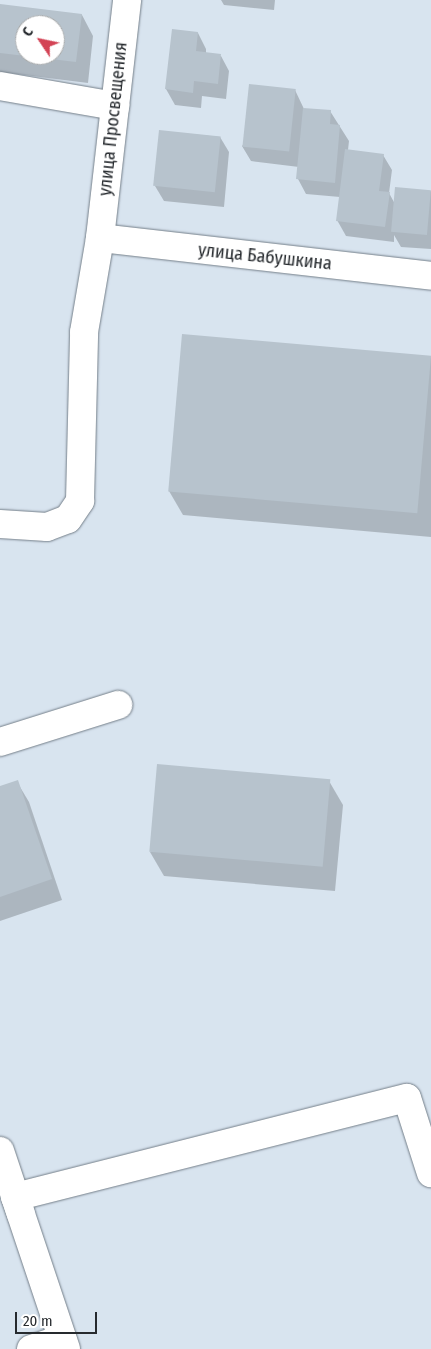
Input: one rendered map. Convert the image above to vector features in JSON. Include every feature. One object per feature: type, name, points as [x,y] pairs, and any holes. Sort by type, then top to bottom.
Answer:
[{"type":"street","name":"улица Просвещения","points":[[0,524],[47,527],[68,520],[80,502],[84,332],[100,238],[126,0]]},
{"type":"street","points":[[0,86],[115,106]]},
{"type":"street","name":"улица Бабушкина","points":[[100,238],[431,276]]},
{"type":"street","points":[[0,742],[118,705]]},
{"type":"street","points":[[15,1197],[407,1098],[431,1173]]},
{"type":"street","points":[[0,1151],[64,1346],[31,1349]]},
{"type":"building","points":[[0,4],[82,14],[76,62],[65,61],[65,15],[15,15],[15,55],[0,53]]},
{"type":"building","points":[[172,29],[198,32],[196,51],[221,54],[218,84],[194,81],[193,93],[165,89]]},
{"type":"building","points":[[249,84],[296,89],[289,152],[242,147]]},
{"type":"building","points":[[303,108],[331,110],[330,124],[340,125],[335,183],[296,179]]},
{"type":"building","points":[[159,130],[221,136],[215,192],[153,186]]},
{"type":"building","points":[[345,149],[384,154],[379,191],[390,192],[385,227],[336,221]]},
{"type":"building","points":[[395,187],[431,190],[427,235],[391,232]]},
{"type":"building","points":[[182,334],[431,356],[417,513],[168,491]]},
{"type":"building","points":[[157,764],[330,779],[323,867],[149,852]]},
{"type":"building","points":[[18,780],[52,879],[0,897],[0,786]]}]
